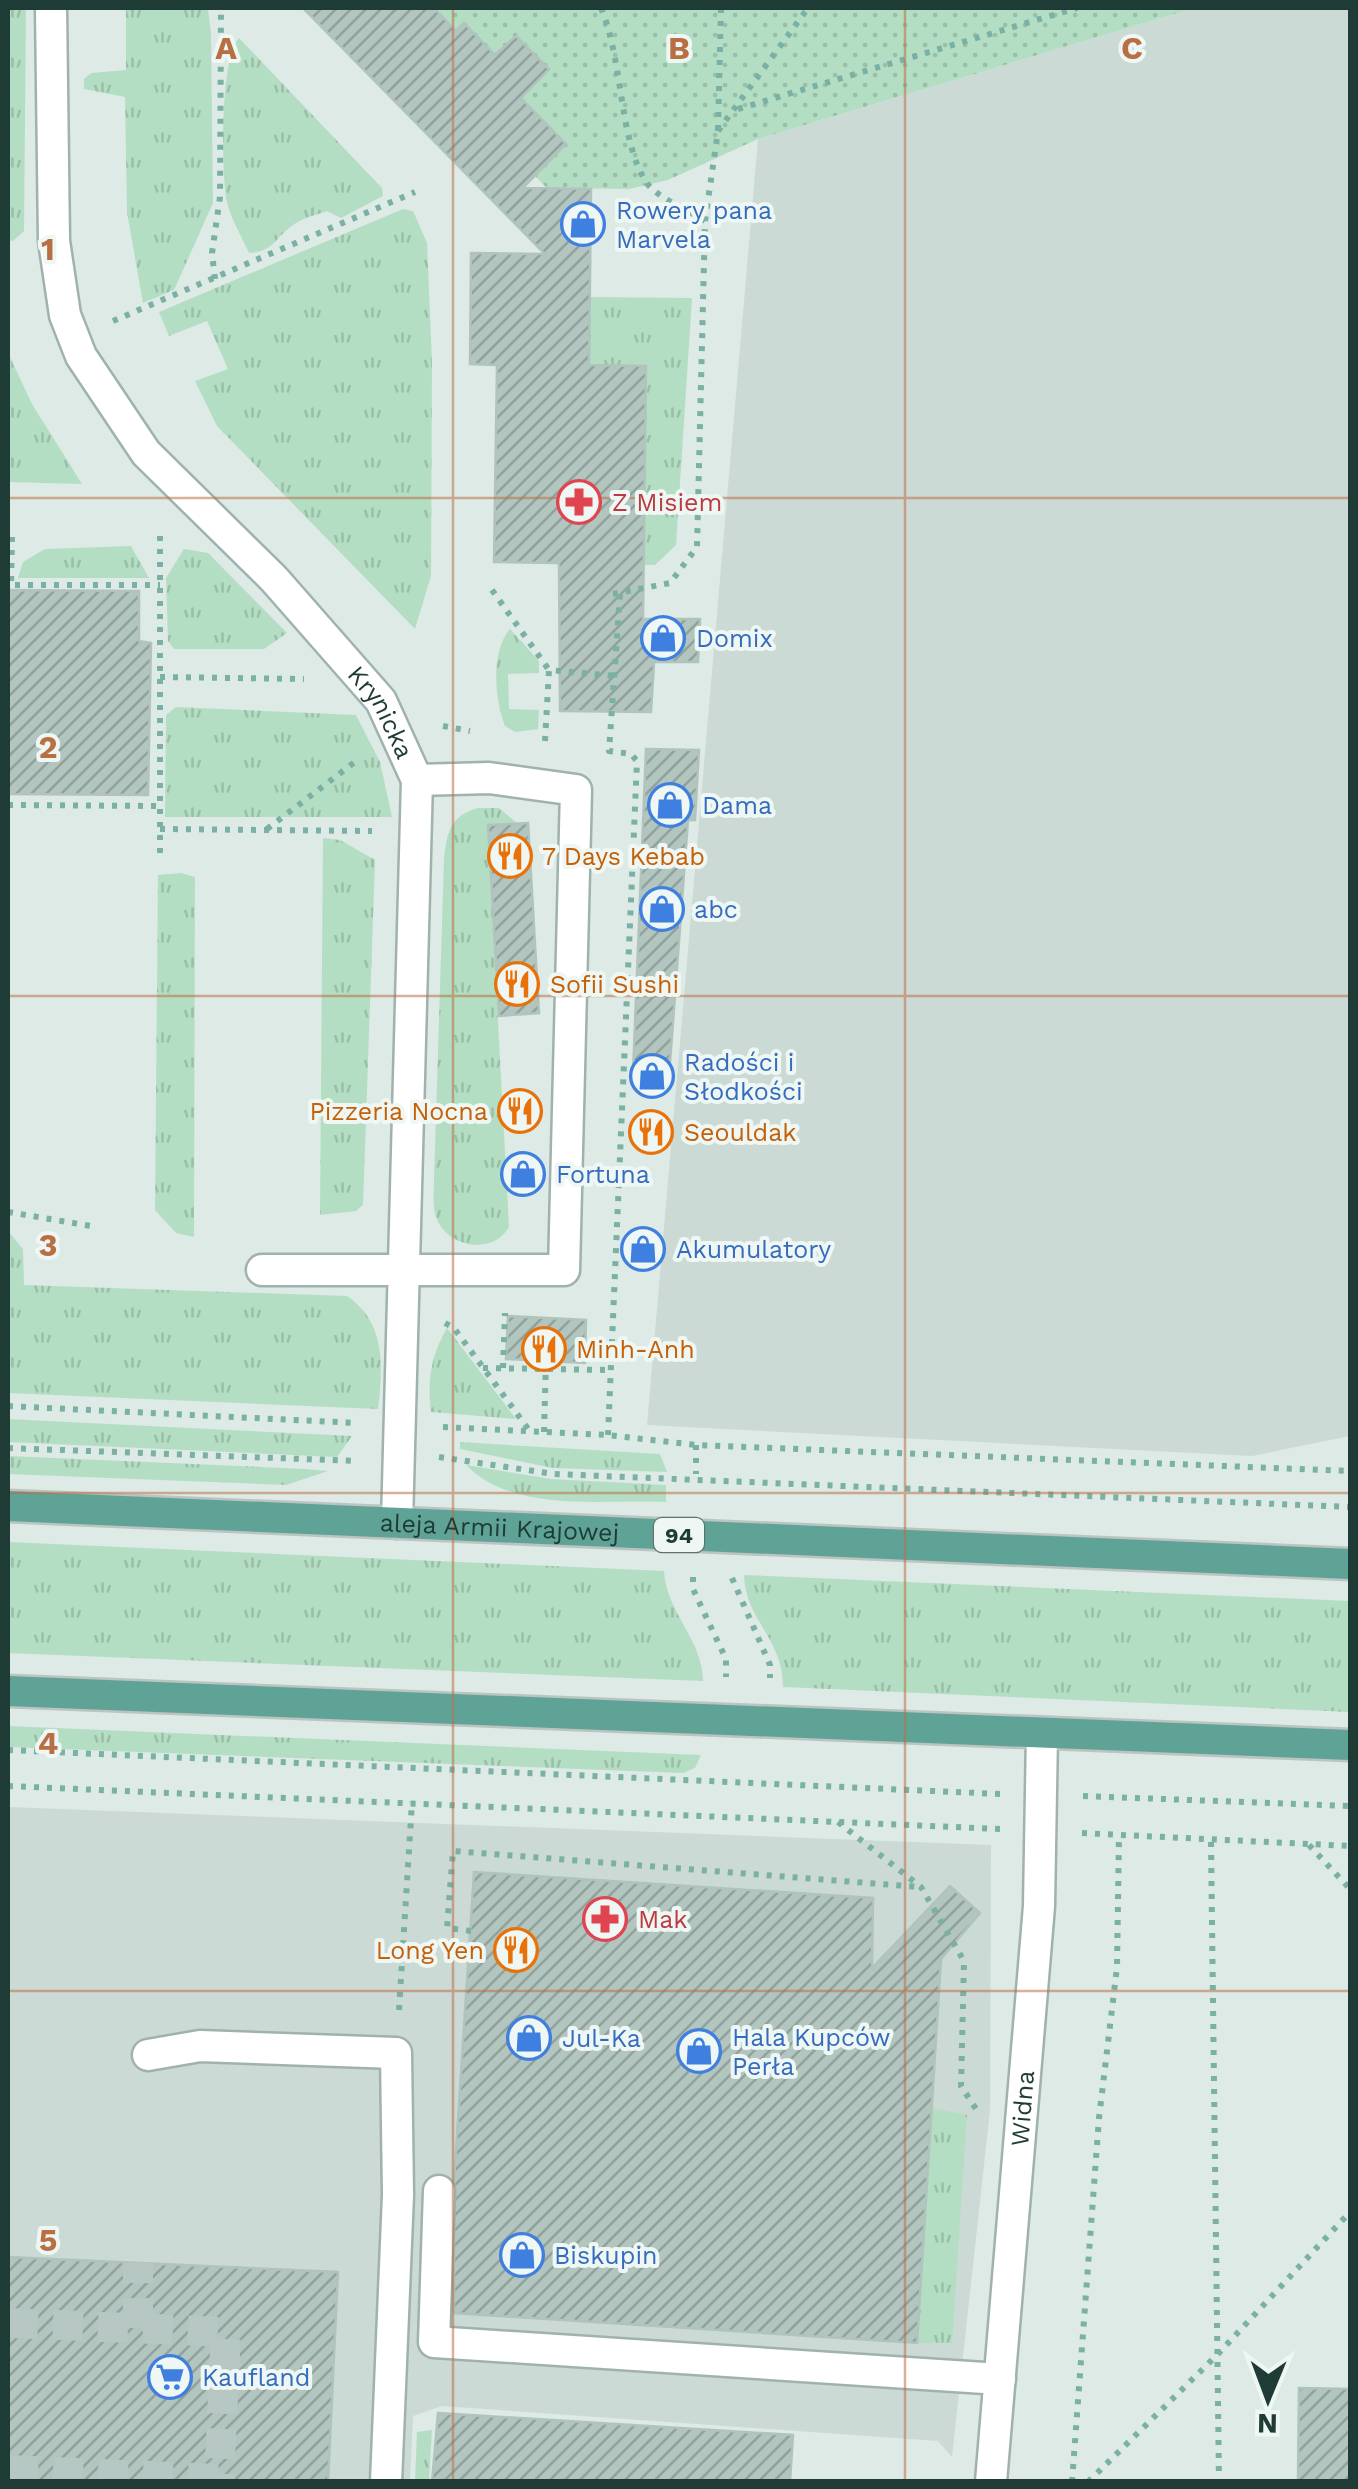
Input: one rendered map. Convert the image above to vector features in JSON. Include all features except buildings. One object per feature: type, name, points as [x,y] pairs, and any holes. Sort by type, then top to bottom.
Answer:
[{"type":"main road","name":"aleja Armii Krajowej","points":[[8,1506],[1350,1564]]},
{"type":"main road","points":[[8,1691],[1350,1745]]},
{"type":"street","name":"Krynicka","points":[[52,8],[54,241],[72,338],[92,379],[146,454],[274,579],[362,680],[397,730],[417,780],[397,1523]]},
{"type":"street","points":[[262,1270],[564,1270],[576,790],[489,778],[417,780]]},
{"type":"street","name":"Widna","points":[[991,2482],[1039,1906],[1042,1732]]},
{"type":"street","points":[[148,2054],[200,2046],[396,2053],[398,2196],[386,2482]]},
{"type":"street","points":[[438,2190],[434,2342],[1000,2379]]},
{"type":"path","points":[[214,278],[212,253],[220,198],[221,8]]},
{"type":"path","points":[[601,8],[616,50],[633,148],[647,184],[705,221]]},
{"type":"path","points":[[608,1436],[636,761],[631,754],[610,751],[617,594],[670,584],[697,547],[705,221],[718,132],[721,8]]},
{"type":"path","points":[[718,132],[808,8]]},
{"type":"path","points":[[738,109],[1077,8]]},
{"type":"path","points":[[72,338],[415,192]]},
{"type":"path","points":[[160,535],[160,853]]},
{"type":"path","points":[[12,537],[10,585],[160,585]]},
{"type":"path","points":[[492,590],[549,670],[545,743]]},
{"type":"path","points":[[549,670],[616,676]]},
{"type":"path","points":[[160,677],[362,680]]},
{"type":"path","points":[[266,830],[397,730]]},
{"type":"path","points":[[8,805],[160,806]]},
{"type":"path","points":[[160,829],[414,832]]},
{"type":"path","points":[[8,1212],[98,1227]]},
{"type":"path","points":[[404,1320],[450,1324],[530,1431]]},
{"type":"path","points":[[483,1368],[546,1365],[610,1370]]},
{"type":"path","points":[[544,1432],[546,1365]]},
{"type":"path","points":[[8,1406],[530,1431],[696,1445],[1350,1471]]},
{"type":"path","points":[[696,1445],[696,1474]]},
{"type":"path","points":[[8,1448],[355,1462]]},
{"type":"path","points":[[449,1457],[554,1474],[1350,1507]]},
{"type":"path","points":[[692,1566],[693,1589],[726,1659],[726,1691]]},
{"type":"path","points":[[732,1568],[732,1584],[770,1665],[770,1693]]},
{"type":"path","points":[[8,1750],[985,1794]]},
{"type":"path","points":[[8,1786],[1006,1830]]},
{"type":"path","points":[[1101,1796],[1350,1806]]},
{"type":"path","points":[[396,2053],[412,1802]]},
{"type":"path","points":[[835,1820],[921,1887],[964,1961],[961,2086],[983,2121]]},
{"type":"path","points":[[1075,1833],[1350,1846]]},
{"type":"path","points":[[1072,2482],[1098,2118],[1118,1967],[1119,1836]]},
{"type":"path","points":[[1211,1842],[1219,2482]]},
{"type":"path","points":[[1308,1844],[1350,1889]]},
{"type":"path","points":[[471,1931],[446,1928],[453,1850],[921,1887]]},
{"type":"path","points":[[1088,2482],[1217,2354],[1350,2212]]},
{"type":"shaded area","points":[[1194,8],[1350,8],[1350,1436],[1252,1456],[647,1425],[758,139]]},
{"type":"shaded area","points":[[8,1807],[991,1845],[990,2110],[952,2457],[938,2441],[442,2406],[413,2416],[410,2481],[8,2482]]},
{"type":"green space","points":[[8,8],[26,8],[24,231],[13,241],[8,240]]},
{"type":"green space","points":[[126,8],[208,8],[211,34],[213,203],[174,290],[143,303],[127,212],[125,97],[84,89],[84,79],[91,73],[126,70]]},
{"type":"green space","points":[[434,8],[1194,8],[758,139],[668,180],[629,189],[547,188],[535,176],[566,145],[521,98],[548,69],[516,36],[495,55],[465,23],[456,31]]},
{"type":"green space","points":[[239,38],[382,188],[383,196],[341,218],[327,211],[303,219],[270,246],[249,253],[229,208],[224,168],[225,91],[228,67]]},
{"type":"green space","points":[[403,209],[413,211],[427,243],[432,362],[431,576],[415,629],[217,426],[195,381],[228,369],[207,321],[169,336],[159,312]]},
{"type":"green space","points":[[590,297],[692,298],[676,545],[655,565],[644,565],[646,367],[589,365]]},
{"type":"green space","points":[[8,353],[32,404],[82,484],[8,482]]},
{"type":"green space","points":[[131,546],[149,578],[18,578],[23,562],[45,549]]},
{"type":"green space","points":[[184,549],[208,553],[287,633],[264,649],[174,649],[168,641],[166,578]]},
{"type":"green space","points":[[510,629],[539,661],[539,673],[508,674],[509,709],[539,710],[538,729],[515,732],[505,726],[497,690],[497,663]]},
{"type":"green space","points":[[176,707],[356,715],[380,762],[392,817],[165,817],[166,715]]},
{"type":"green space","points":[[478,808],[499,808],[530,834],[488,836],[509,1227],[493,1242],[472,1244],[451,1237],[443,1229],[435,1215],[434,1195],[444,859],[452,826],[461,816]]},
{"type":"green space","points":[[323,838],[340,840],[375,860],[363,1205],[356,1211],[320,1215]]},
{"type":"green space","points":[[181,873],[195,877],[194,1237],[176,1233],[155,1210],[158,875]]},
{"type":"green space","points":[[8,1231],[23,1249],[24,1285],[347,1296],[369,1319],[379,1346],[378,1409],[8,1393]]},
{"type":"green space","points":[[447,1328],[516,1419],[431,1412],[432,1368]]},
{"type":"green space","points":[[8,1419],[352,1436],[337,1457],[8,1442]]},
{"type":"green space","points":[[460,1442],[660,1454],[667,1472],[553,1468],[460,1449]]},
{"type":"green space","points":[[8,1456],[328,1471],[286,1485],[8,1474]]},
{"type":"green space","points":[[466,1465],[551,1479],[666,1485],[666,1502],[560,1501],[534,1497],[486,1481]]},
{"type":"green space","points":[[8,1542],[664,1571],[671,1600],[697,1652],[703,1681],[8,1653]]},
{"type":"green space","points":[[744,1575],[1350,1601],[1350,1712],[783,1687],[777,1655],[751,1605]]},
{"type":"green space","points":[[8,1726],[701,1755],[695,1768],[683,1773],[8,1747]]},
{"type":"green space","points":[[931,2108],[967,2115],[952,2343],[917,2343]]},
{"type":"green space","points":[[432,2430],[429,2481],[415,2481],[417,2432]]},
{"type":"tunnel","points":[[138,2263],[138,2328]]},
{"type":"tunnel","points":[[8,2323],[226,2332],[219,2482]]},
{"type":"tunnel","points":[[8,2470],[219,2479]]},
{"type":"place","name":"Rowery pana Marvela","points":[[583,224]]},
{"type":"place","name":"Z Misiem","points":[[579,502]]},
{"type":"place","name":"Domix","points":[[663,638]]},
{"type":"place","name":"Dama","points":[[670,805]]},
{"type":"place","name":"7 Days Kebab","points":[[510,856]]},
{"type":"place","name":"abc","points":[[662,909]]},
{"type":"place","name":"Sofii Sushi","points":[[517,984]]},
{"type":"place","name":"Radości i Słodkości","points":[[652,1076]]},
{"type":"place","name":"Pizzeria Nocna","points":[[520,1111]]},
{"type":"place","name":"Seouldak","points":[[651,1132]]},
{"type":"place","name":"Fortuna","points":[[523,1174]]},
{"type":"place","name":"Akumulatory","points":[[643,1249]]},
{"type":"place","name":"Minh-Anh","points":[[544,1349]]},
{"type":"place","name":"Mak","points":[[605,1919]]},
{"type":"place","name":"Long Yen","points":[[516,1950]]},
{"type":"place","name":"Jul-Ka","points":[[529,2038]]},
{"type":"place","name":"Hala Kupców Perła","points":[[699,2051]]},
{"type":"place","name":"Biskupin","points":[[522,2255]]},
{"type":"place","name":"Kaufland","points":[[170,2377]]}]
